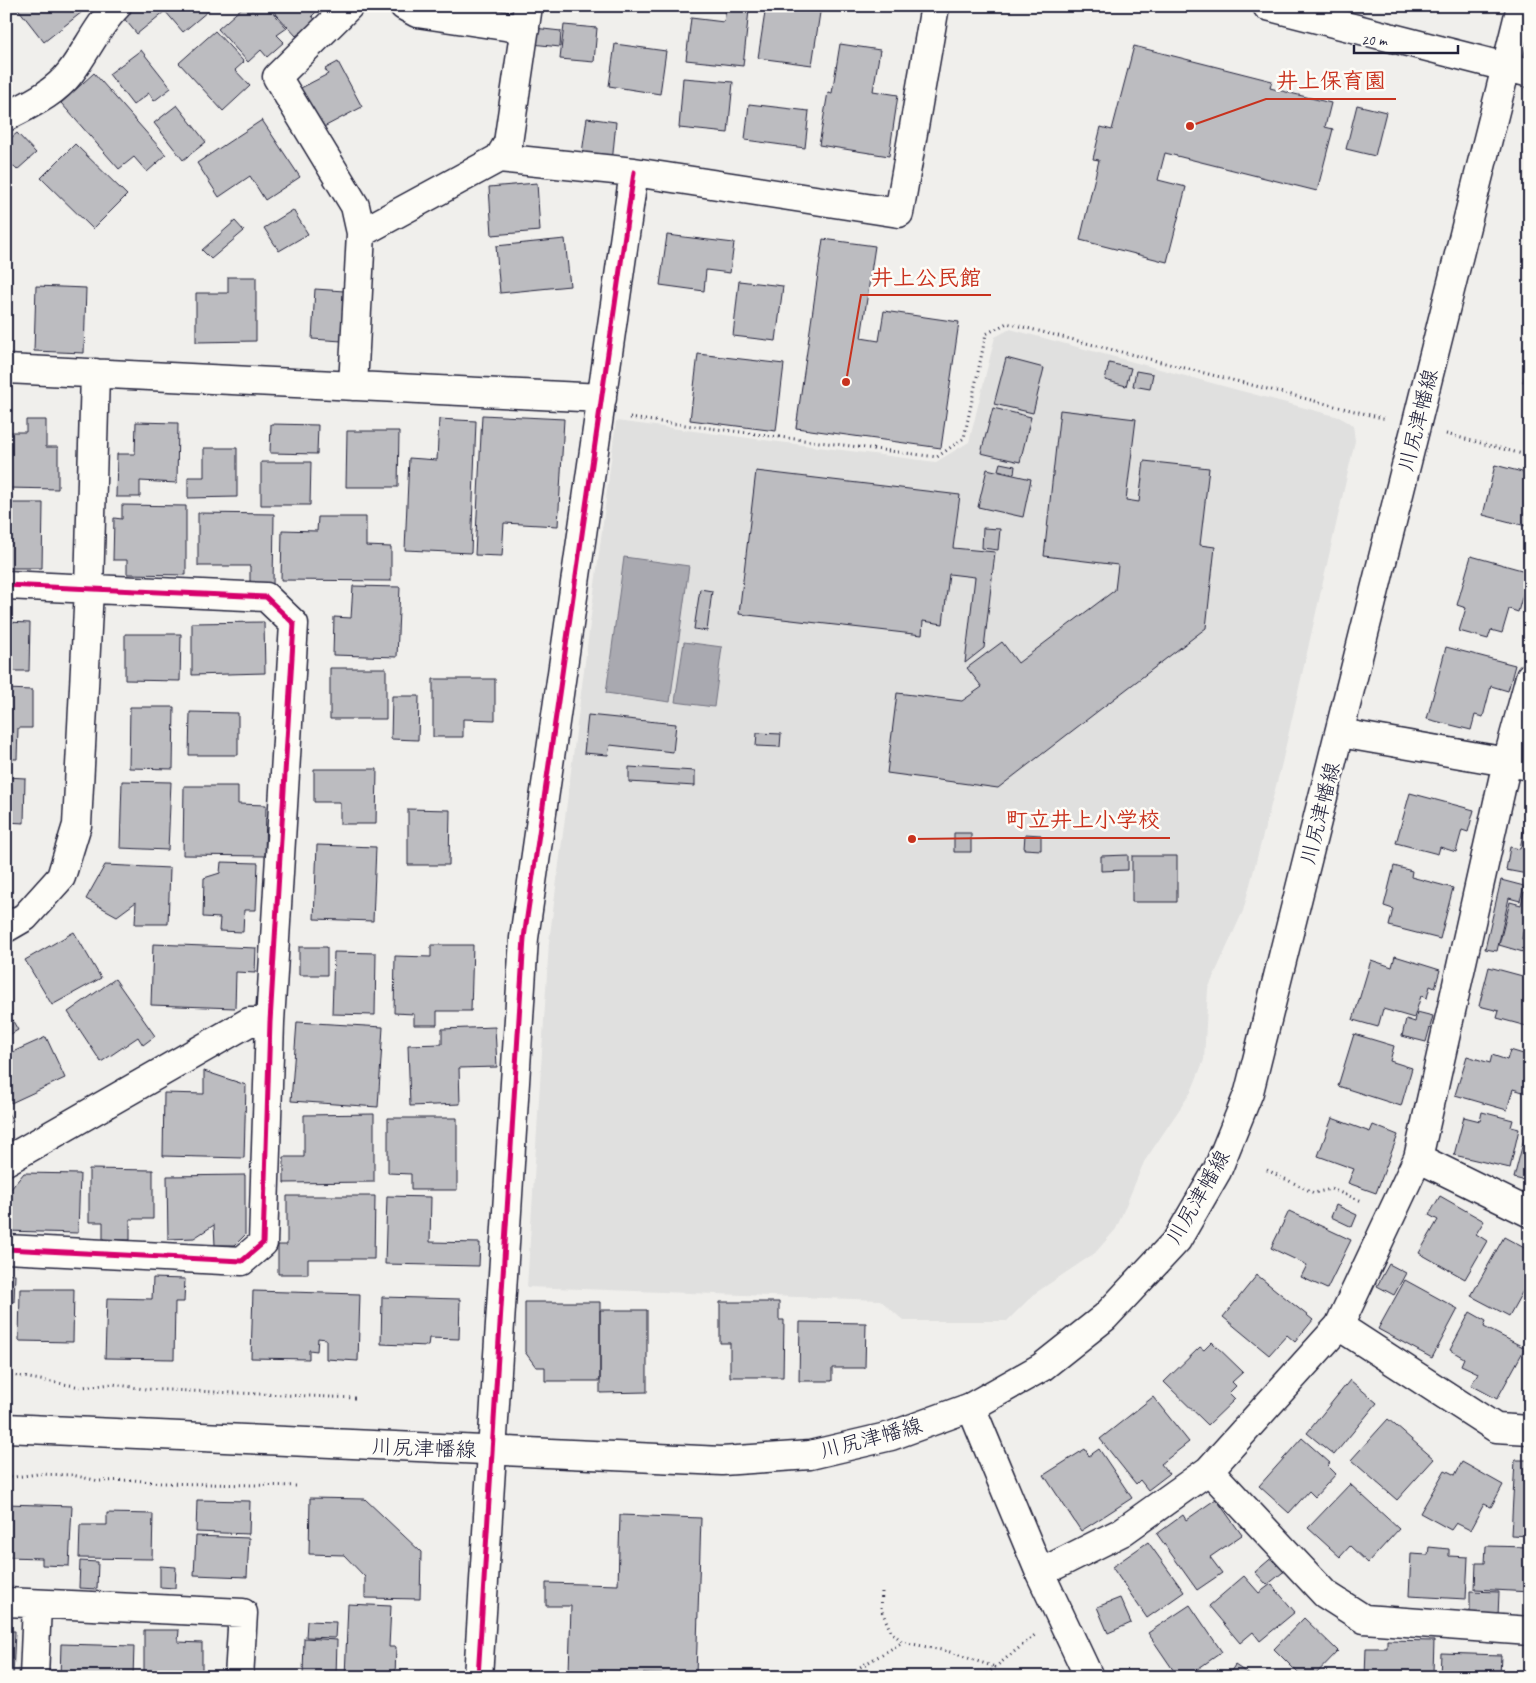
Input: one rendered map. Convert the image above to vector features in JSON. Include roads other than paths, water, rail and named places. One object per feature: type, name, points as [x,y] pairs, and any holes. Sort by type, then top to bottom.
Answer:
[{"type":"street","points":[[6,117],[53,90],[70,73],[104,19],[117,6]]},
{"type":"street","points":[[349,6],[277,77],[354,206],[361,234],[353,386]]},
{"type":"street","points":[[361,234],[499,158],[508,143],[526,18],[417,13],[404,6]]},
{"type":"street","points":[[499,158],[634,172],[899,213],[935,6]]},
{"type":"street","points":[[1267,6],[1518,70]]},
{"type":"street","name":"川尻津幡線","points":[[6,1428],[722,1461],[810,1454],[891,1436],[971,1407],[1042,1368],[1105,1317],[1177,1240],[1217,1172],[1249,1092],[1417,427],[1518,70],[1521,6]]},
{"type":"street","points":[[478,1677],[524,938],[634,172]]},
{"type":"street","points":[[6,368],[353,386],[601,406]]},
{"type":"street","points":[[6,928],[25,917],[61,878],[77,825],[89,589],[95,373]]},
{"type":"street","points":[[6,585],[266,597],[294,624],[270,1022],[263,1243],[242,1261],[6,1250]]},
{"type":"street","points":[[1040,1573],[1122,1532],[1209,1470],[1339,1326],[1418,1158],[1518,764],[1530,677]]},
{"type":"street","points":[[1340,733],[1518,764]]},
{"type":"street","points":[[6,1161],[249,1022],[270,1022]]},
{"type":"street","points":[[1418,1158],[1530,1213]]},
{"type":"street","points":[[1339,1326],[1496,1428],[1530,1430]]},
{"type":"street","points":[[971,1407],[1040,1573],[1089,1677]]},
{"type":"street","points":[[1209,1470],[1325,1594],[1364,1619],[1530,1631]]},
{"type":"street","points":[[6,1602],[243,1613],[239,1677]]},
{"type":"street","points":[[34,1677],[37,1604]]},
{"type":"place","name":"井上保育園","points":[[1190,126]]},
{"type":"place","name":"井上公民館","points":[[846,382]]},
{"type":"place","name":"町立井上小学校","points":[[912,839]]}]
